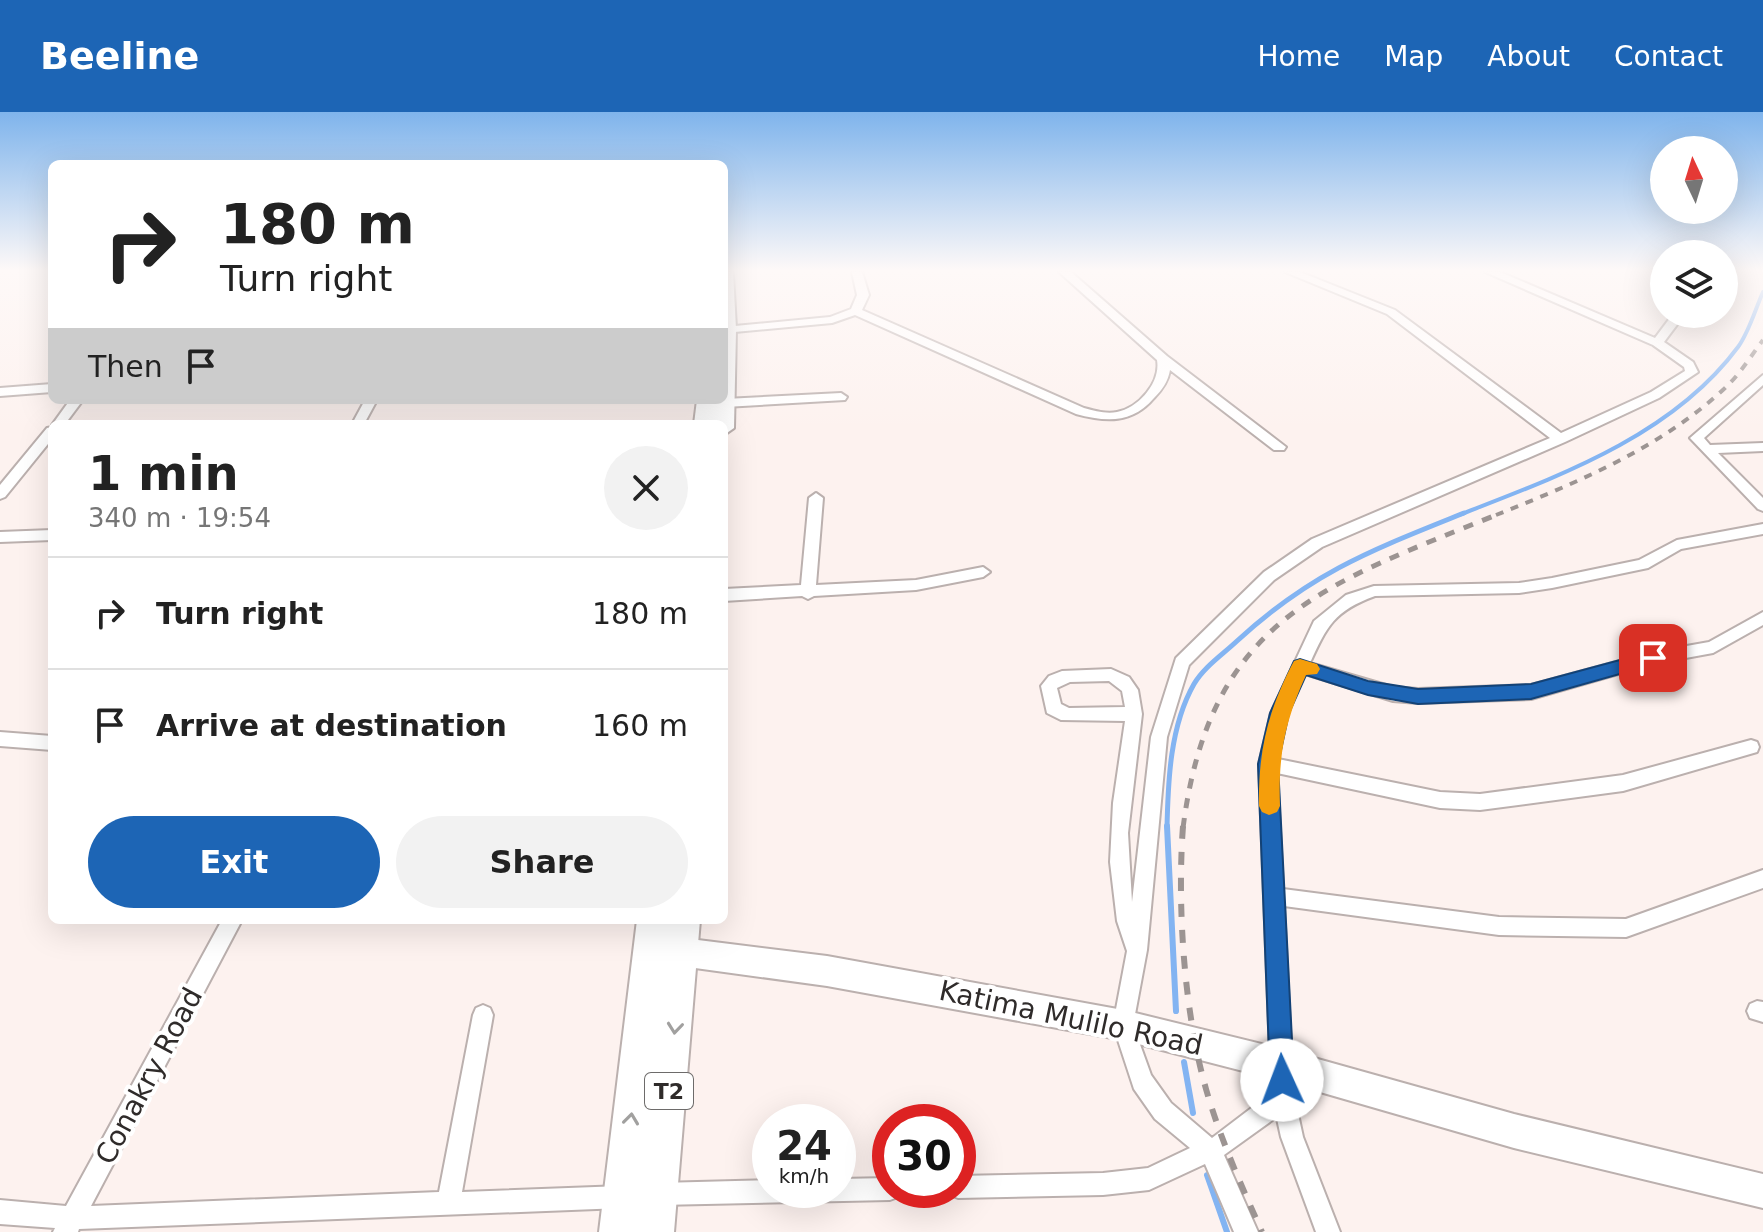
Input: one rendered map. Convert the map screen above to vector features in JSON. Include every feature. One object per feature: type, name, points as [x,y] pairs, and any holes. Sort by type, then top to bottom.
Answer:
[{"type":"main road","name":"Katima Mulilo Road","points":[[668,935],[827,971],[1123,1025],[1282,1073],[1763,1191]]},
{"type":"main road","name":"T2","points":[[655,1232],[668,935]]},
{"type":"main road","name":"T2","points":[[620,1214],[668,935]]},
{"type":"street","points":[[728,330],[787,324]]},
{"type":"street","points":[[885,324],[1096,416],[1114,417],[1138,410],[1161,382],[1166,371],[1163,359]]},
{"type":"street","points":[[1123,324],[1163,359],[1279,447]]},
{"type":"street","points":[[1407,324],[1560,439]]},
{"type":"street","points":[[1246,1232],[1211,1151],[1163,1111],[1142,1081],[1123,1025],[1137,950],[1159,737],[1182,662],[1269,576],[1317,543],[1560,439],[1655,395],[1692,372],[1689,365],[1657,343],[1615,324]]},
{"type":"street","points":[[1657,343],[1668,328]]},
{"type":"street","points":[[1763,379],[1696,438],[1763,506]]},
{"type":"street","points":[[0,392],[48,388]]},
{"type":"street","points":[[728,402],[841,397]]},
{"type":"street","points":[[61,420],[74,404]]},
{"type":"street","points":[[0,494],[48,436]]},
{"type":"street","points":[[1706,449],[1763,447]]},
{"type":"street","points":[[808,593],[816,498]]},
{"type":"street","points":[[1328,1232],[1292,1137],[1282,1073],[1268,764],[1279,713],[1322,621],[1351,599],[1374,591],[1401,588],[1519,588],[1552,583],[1643,564],[1677,545],[1763,529]]},
{"type":"street","points":[[0,537],[48,535]]},
{"type":"street","points":[[728,595],[916,585],[983,572]]},
{"type":"street","points":[[1300,666],[1393,694],[1531,692],[1653,658],[1713,647],[1763,618]]},
{"type":"street","points":[[1134,714],[1067,715],[1053,708],[1049,686],[1062,677],[1111,675],[1125,681],[1132,691],[1134,714],[1124,784],[1118,875],[1123,913],[1137,950]]},
{"type":"street","points":[[0,739],[48,743]]},
{"type":"street","points":[[1268,764],[1440,800],[1480,802],[1623,783],[1751,747]]},
{"type":"street","points":[[1272,896],[1499,926],[1626,928],[1763,879]]},
{"type":"street","name":"Conakry Road","points":[[69,1225],[230,924]]},
{"type":"street","points":[[449,1203],[483,1015]]},
{"type":"street","points":[[976,1187],[1103,1184],[1149,1179],[1211,1151],[1266,1111],[1282,1073]]},
{"type":"street","points":[[659,1194],[752,1192]]},
{"type":"street","points":[[0,1212],[69,1225],[449,1203],[620,1214]]},
{"type":"waterway","points":[[1461,514],[1574,468],[1647,429],[1681,405],[1711,378],[1738,347],[1750,324]]},
{"type":"waterway","points":[[1167,827],[1175,736],[1186,700],[1203,672],[1265,617],[1318,580],[1400,539],[1461,514]]},
{"type":"waterway","points":[[1167,827],[1176,1011]]},
{"type":"waterway","points":[[1184,1062],[1193,1113]]},
{"type":"waterway","points":[[1207,1175],[1227,1232]]},
{"type":"railway","points":[[1497,514],[1587,477],[1673,429],[1725,388],[1763,340]]},
{"type":"railway","points":[[1497,514],[1501,513]]},
{"type":"railway","points":[[1183,828],[1197,757],[1219,700],[1249,654],[1286,618],[1331,588],[1381,562],[1497,514]]},
{"type":"railway","points":[[1183,826],[1181,890],[1184,959],[1198,1059],[1218,1125],[1262,1232]]},
{"type":"slow traffic","points":[[1269,806],[1268,764],[1279,713],[1300,666],[1310,669]]},
{"type":"route","points":[[1282,1080],[1268,764],[1279,713],[1300,666],[1368,688],[1418,696],[1531,692],[1653,658]]}]
